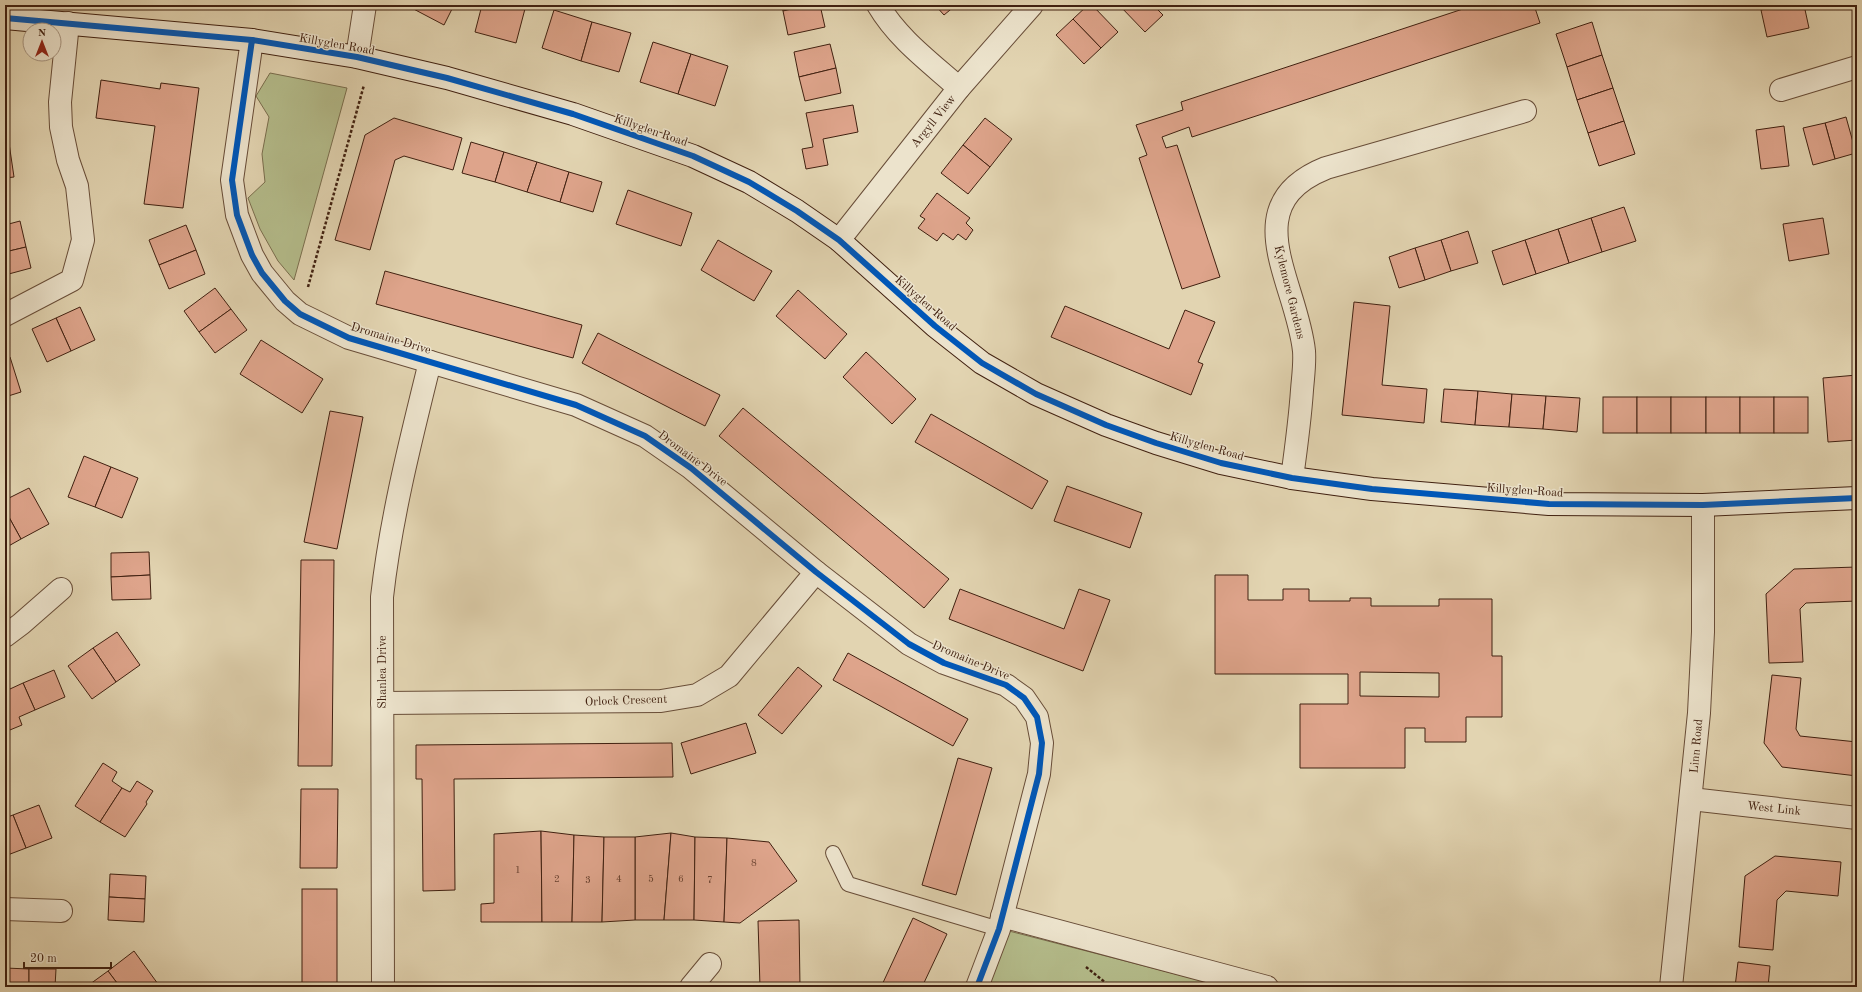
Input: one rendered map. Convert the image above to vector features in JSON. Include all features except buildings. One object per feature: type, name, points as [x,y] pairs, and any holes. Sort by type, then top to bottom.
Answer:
[{"type":"street","points":[[364,59],[365,5]]},
{"type":"street","points":[[878,5],[903,37],[933,66],[959,88]]},
{"type":"street","name":"Argyll View","points":[[839,240],[959,88],[1032,5]]},
{"type":"street","name":"Killyglen Road","points":[[5,18],[252,40],[364,59],[447,78],[573,114],[693,156],[750,182],[797,211],[839,240],[935,326],[982,363],[1036,394],[1106,425],[1156,443],[1221,463],[1292,478],[1372,489],[1549,504],[1703,504],[1857,498]]},
{"type":"street","points":[[5,315],[72,280],[83,240],[77,186],[68,160],[61,127],[60,95],[68,23]]},
{"type":"street","name":"Dromaine Drive","points":[[252,40],[232,180],[237,215],[252,255],[262,273],[285,301],[300,314],[349,338],[576,405],[645,436],[691,468],[816,572],[908,644],[944,664],[1006,685],[1024,698],[1037,717],[1042,743],[1039,774],[1000,923],[977,987]]},
{"type":"street","points":[[1781,90],[1857,68]]},
{"type":"street","name":"Kylemore Gardens","points":[[1292,478],[1304,356],[1298,322],[1276,241],[1278,220],[1283,201],[1297,184],[1326,168],[1525,111]]},
{"type":"street","name":"Shanlea Drive","points":[[383,987],[382,597],[387,552],[396,503],[430,362]]},
{"type":"street","name":"Linn Road","points":[[1671,987],[1699,713],[1703,632],[1703,504]]},
{"type":"street","name":"Orlock Crescent","points":[[382,703],[660,701],[697,695],[729,676],[816,572]]},
{"type":"street","points":[[5,636],[22,624],[61,589]]},
{"type":"street","name":"West Link","points":[[1691,799],[1857,818]]},
{"type":"street","points":[[5,909],[61,911]]},
{"type":"street","points":[[1000,923],[1267,987]]},
{"type":"street","points":[[691,987],[710,964]]},
{"type":"lane","points":[[833,852],[848,884],[1000,923]]},
{"type":"path","points":[[300,314],[364,59]]},
{"type":"green space","points":[[270,73],[347,88],[294,280],[278,261],[260,229],[248,198],[265,182],[262,154],[269,117],[256,96]]},
{"type":"green space","points":[[1009,931],[1226,987],[973,987]]},
{"type":"cycle path","points":[[5,18],[252,40],[357,57],[447,78],[573,114],[693,156],[749,182],[797,211],[839,240],[935,326],[982,363],[1036,394],[1106,425],[1156,443],[1221,463],[1292,478],[1372,489],[1549,504],[1703,505],[1857,498]]},
{"type":"cycle path","points":[[252,40],[232,180],[237,215],[252,255],[262,273],[285,301],[300,314],[349,338],[576,405],[645,436],[691,468],[816,572],[909,644],[944,663],[1006,685],[1024,698],[1037,717],[1042,743],[1039,774],[999,929],[977,987]]}]
